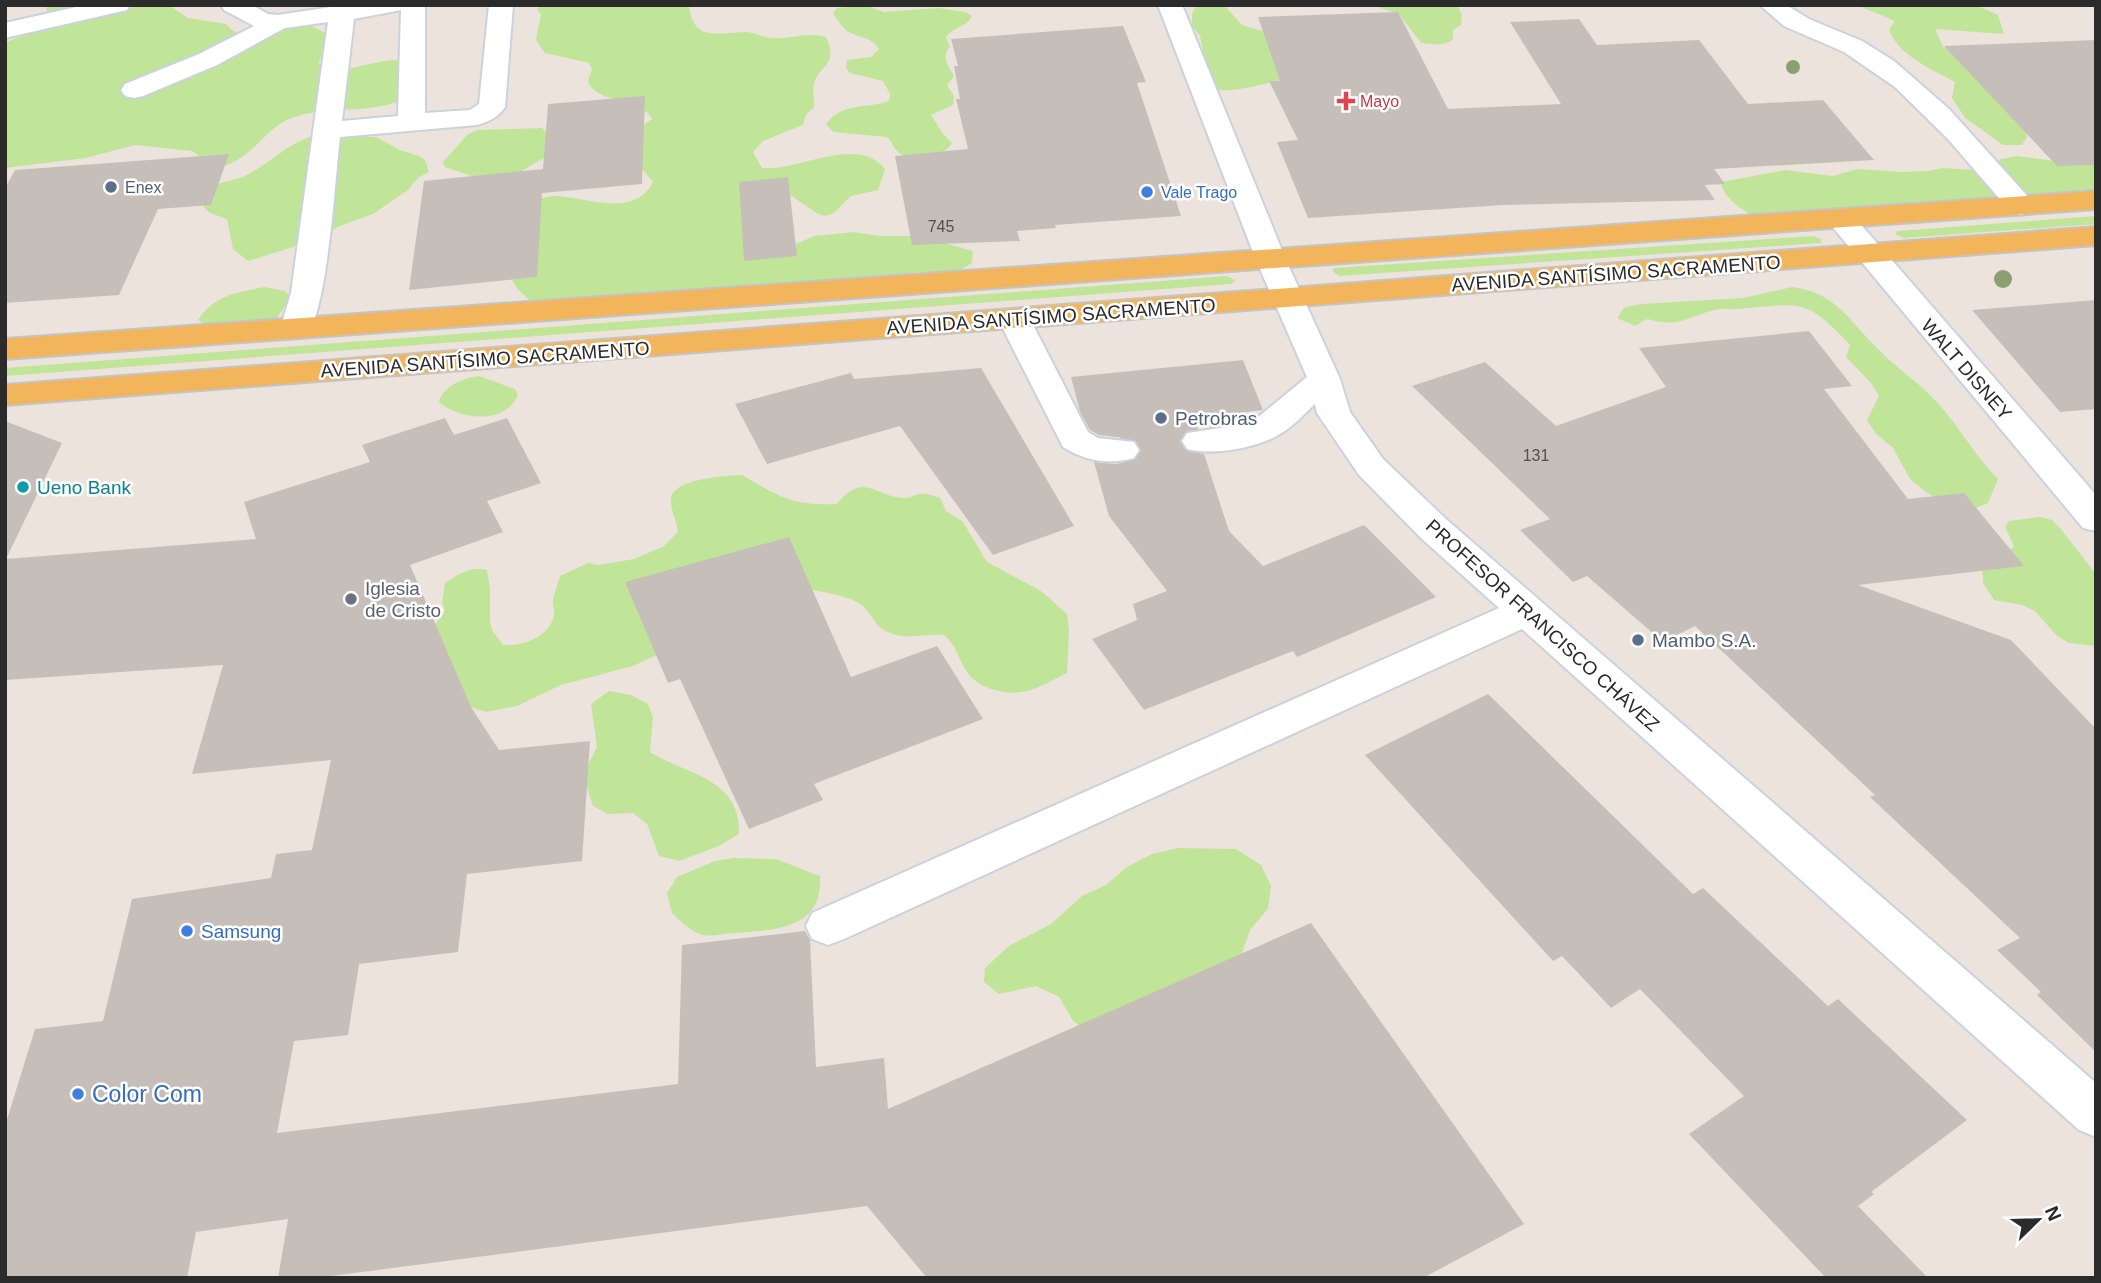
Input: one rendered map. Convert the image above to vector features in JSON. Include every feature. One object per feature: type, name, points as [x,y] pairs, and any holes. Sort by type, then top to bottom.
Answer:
[{"type":"main road","name":"AVENIDA SANTÍSIMO SACRAMENTO","points":[[5,349],[2096,200]]},
{"type":"main road","name":"AVENIDA SANTÍSIMO SACRAMENTO","points":[[5,395],[2096,236]]},
{"type":"street","points":[[5,31],[118,5]]},
{"type":"street","points":[[233,5],[262,21],[278,22],[393,5]]},
{"type":"street","points":[[411,122],[413,5]]},
{"type":"street","points":[[327,130],[477,117],[492,107],[501,5]]},
{"type":"street","name":"PROFESOR FRANCISCO CHÁVEZ","points":[[1170,5],[1271,260],[1324,379],[1334,412],[1371,467],[1434,529],[2096,1114]]},
{"type":"street","points":[[1772,5],[1784,17],[1811,31],[1833,37],[1885,66],[1919,95],[2021,205]]},
{"type":"street","points":[[296,329],[306,293],[342,13]]},
{"type":"street","points":[[134,90],[205,64],[238,48],[278,22]]},
{"type":"street","name":"WALT DISNEY","points":[[1840,218],[2096,519]]},
{"type":"street","points":[[1014,319],[1075,439],[1091,449],[1122,450]]},
{"type":"street","points":[[1199,441],[1245,435],[1269,426],[1324,379]]},
{"type":"street","points":[[828,926],[1527,611]]},
{"type":"green space","points":[[46,5],[169,5],[188,18],[226,24],[233,31],[241,33],[310,25],[327,34],[327,49],[319,61],[320,66],[341,69],[403,60],[408,97],[380,106],[321,111],[292,118],[278,125],[242,157],[218,169],[192,151],[135,145],[86,158],[5,168],[5,43],[49,24]]},
{"type":"green space","points":[[539,5],[689,5],[695,25],[708,33],[747,32],[778,38],[812,35],[826,37],[829,59],[816,77],[813,87],[814,107],[806,115],[803,125],[763,141],[753,152],[762,168],[776,168],[843,154],[873,159],[885,169],[878,190],[851,196],[834,213],[826,216],[818,214],[784,191],[789,247],[814,236],[854,232],[879,236],[919,236],[973,251],[972,263],[957,272],[918,272],[823,285],[530,301],[516,287],[503,264],[529,202],[556,196],[622,203],[645,193],[653,182],[642,169],[632,133],[652,119],[638,107],[609,98],[593,89],[588,81],[592,69],[589,63],[545,53],[536,40],[541,14],[537,10]]},
{"type":"green space","points":[[1196,5],[1224,5],[1242,25],[1266,32],[1290,78],[1233,90],[1211,86],[1199,69],[1203,53],[1200,36],[1192,26],[1192,14]]},
{"type":"green space","points":[[1371,5],[1457,5],[1462,15],[1461,25],[1453,30],[1453,39],[1449,42],[1421,43],[1399,14]]},
{"type":"green space","points":[[1856,5],[1976,5],[1998,15],[2004,34],[1935,29],[1943,46],[1952,54],[2017,98],[2027,137],[2022,145],[2003,145],[1965,118],[1952,98],[1955,82],[1917,61],[1900,47],[1889,29],[1895,22]]},
{"type":"green space","points":[[871,7],[884,12],[939,8],[965,12],[972,16],[946,37],[950,47],[946,62],[954,76],[947,85],[954,96],[953,105],[931,115],[952,143],[948,149],[934,156],[917,159],[902,155],[887,137],[833,132],[826,124],[839,112],[847,109],[889,101],[890,94],[883,81],[850,73],[846,68],[847,60],[871,57],[879,49],[869,40],[849,32],[842,26],[833,13],[837,8]]},
{"type":"green space","points":[[542,128],[548,134],[544,158],[515,175],[491,183],[445,167],[443,162],[468,134],[478,130]]},
{"type":"green space","points":[[330,133],[348,137],[376,137],[400,150],[419,156],[425,160],[429,172],[373,214],[306,243],[248,261],[233,249],[227,219],[210,213],[203,206],[212,186],[249,174],[297,142],[318,134]]},
{"type":"green space","points":[[2017,156],[2071,163],[2096,156],[2096,194],[2083,189],[2062,199],[1760,219],[1730,199],[1721,182],[1785,170],[1833,176],[1857,169],[1901,172],[1943,168],[1976,170],[1993,166],[2001,159]]},
{"type":"green space","points":[[2096,216],[2096,224],[1903,238],[1895,234],[1898,231]]},
{"type":"green space","points":[[1813,236],[1821,239],[1821,243],[1339,276],[1332,271],[1335,268]]},
{"type":"green space","points":[[1227,276],[1236,281],[1231,284],[5,376],[5,368]]},
{"type":"green space","points":[[264,287],[285,291],[291,297],[275,321],[220,333],[198,320],[212,305],[227,296]]},
{"type":"green space","points":[[1792,287],[1807,290],[1831,301],[1883,354],[1939,405],[1998,479],[1988,503],[1973,509],[1947,505],[1910,479],[1893,448],[1876,434],[1867,420],[1879,396],[1871,383],[1846,357],[1850,345],[1810,310],[1788,305],[1719,309],[1675,322],[1647,319],[1635,326],[1617,318],[1625,307],[1641,304],[1743,298]]},
{"type":"green space","points":[[479,376],[515,389],[518,395],[512,405],[493,415],[470,416],[458,413],[439,402],[445,391],[454,384]]},
{"type":"green space","points":[[742,475],[786,499],[797,502],[837,504],[846,494],[862,487],[903,498],[930,494],[940,498],[946,511],[963,522],[987,562],[1041,591],[1067,614],[1067,673],[1027,691],[1011,693],[994,690],[972,678],[944,635],[892,634],[881,628],[857,602],[799,588],[633,666],[561,685],[517,706],[486,712],[446,699],[427,635],[445,611],[442,602],[445,583],[470,570],[487,570],[492,630],[503,645],[526,642],[540,635],[551,624],[554,614],[553,599],[560,576],[588,563],[598,565],[634,559],[664,546],[678,532],[671,503],[674,492],[690,482]]},
{"type":"green space","points":[[2040,517],[2052,520],[2060,528],[2096,574],[2096,646],[2069,643],[2057,636],[2035,611],[2022,605],[1994,600],[1983,583],[1982,558],[2009,551],[2014,546],[2005,527],[2009,521]]},
{"type":"green space","points":[[609,691],[631,695],[648,704],[653,717],[650,752],[695,773],[721,790],[731,801],[737,815],[739,834],[719,846],[679,861],[659,856],[647,824],[633,813],[608,814],[593,806],[583,775],[597,747],[591,704]]},
{"type":"green space","points":[[1178,848],[1236,849],[1261,865],[1271,886],[1268,909],[1250,930],[1241,956],[1095,1036],[1073,1021],[1059,997],[1036,986],[999,994],[984,982],[985,968],[1009,946],[1051,924],[1082,896],[1106,885],[1127,867],[1152,854]]},
{"type":"green space","points":[[734,858],[776,859],[820,876],[819,894],[814,907],[805,917],[781,928],[711,936],[686,926],[672,913],[667,893],[677,877],[715,861]]},
{"type":"building","points":[[1398,12],[1448,109],[1561,104],[1510,22],[1579,19],[1597,45],[1699,40],[1748,104],[1823,100],[1874,160],[1714,169],[1725,184],[1705,185],[1715,200],[1503,205],[1308,218],[1277,142],[1298,140],[1269,81],[1280,81],[1258,17]]},
{"type":"building","points":[[1123,26],[1146,82],[1137,83],[1181,216],[1055,225],[1056,228],[1017,231],[1020,241],[912,245],[895,156],[968,149],[956,99],[960,99],[954,66],[958,66],[951,39]]},
{"type":"building","points":[[2096,40],[2096,165],[2057,166],[1944,46]]},
{"type":"building","points":[[645,96],[642,184],[542,193],[537,277],[409,290],[424,181],[543,169],[548,104]]},
{"type":"building","points":[[229,154],[211,205],[158,209],[119,295],[5,303],[5,188],[15,170]]},
{"type":"building","points":[[788,177],[797,256],[744,261],[739,182]]},
{"type":"building","points":[[2096,300],[2096,409],[2060,412],[1972,310]]},
{"type":"building","points":[[1809,331],[1852,386],[1824,389],[1908,499],[1964,493],[2024,566],[1858,585],[2011,640],[2096,729],[2096,1052],[2037,995],[2041,992],[1997,950],[2020,938],[1870,797],[1875,795],[1695,626],[1663,642],[1587,576],[1573,582],[1520,530],[1550,519],[1412,386],[1485,362],[1556,426],[1666,387],[1639,348]]},
{"type":"building","points":[[1243,360],[1263,410],[1192,419],[1195,429],[1185,432],[1180,440],[1187,452],[1204,454],[1229,531],[1263,566],[1364,525],[1436,597],[1297,657],[1293,651],[1144,710],[1092,639],[1137,620],[1133,604],[1167,591],[1109,516],[1094,462],[1115,464],[1135,461],[1141,449],[1134,439],[1099,435],[1090,430],[1080,412],[1071,377]]},
{"type":"building","points":[[981,368],[1074,526],[993,555],[900,426],[767,464],[735,404],[851,373],[854,379]]},
{"type":"building","points":[[445,418],[454,435],[507,418],[541,483],[487,501],[503,532],[410,565],[471,707],[499,750],[590,741],[582,861],[467,874],[458,952],[359,964],[348,1035],[294,1041],[277,1133],[678,1084],[682,945],[805,931],[810,940],[816,1067],[884,1058],[888,1109],[1311,923],[1524,1224],[1423,1278],[927,1278],[867,1206],[316,1278],[278,1278],[288,1219],[196,1232],[187,1278],[5,1278],[5,1126],[35,1029],[103,1021],[132,899],[271,878],[276,854],[312,850],[331,760],[192,774],[223,665],[5,680],[5,421],[62,443],[6,559],[256,539],[244,502],[370,462],[362,445]]},
{"type":"building","points":[[789,537],[851,677],[937,646],[983,719],[814,784],[823,800],[749,829],[680,679],[668,683],[625,582]]},
{"type":"building","points":[[1488,694],[1693,894],[1703,888],[1828,1006],[1838,999],[1967,1120],[1871,1192],[1874,1194],[1858,1206],[1928,1278],[1826,1278],[1689,1134],[1744,1096],[1640,989],[1611,1008],[1562,956],[1553,961],[1365,755]]},
{"type":"tunnel","points":[[1122,450],[1199,441]]},
{"type":"place","name":"Mayo","points":[[1346,101]]},
{"type":"place","name":"Enex","points":[[111,187]]},
{"type":"place","name":"Vale Trago","points":[[1147,192]]},
{"type":"place","name":"Petrobras","points":[[1161,418]]},
{"type":"place","name":"Ueno Bank","points":[[23,487]]},
{"type":"place","name":"Iglesia de Cristo","points":[[351,599]]},
{"type":"place","name":"Mambo S.A.","points":[[1638,640]]},
{"type":"place","name":"Samsung","points":[[187,931]]},
{"type":"place","name":"Color Com","points":[[78,1094]]}]
